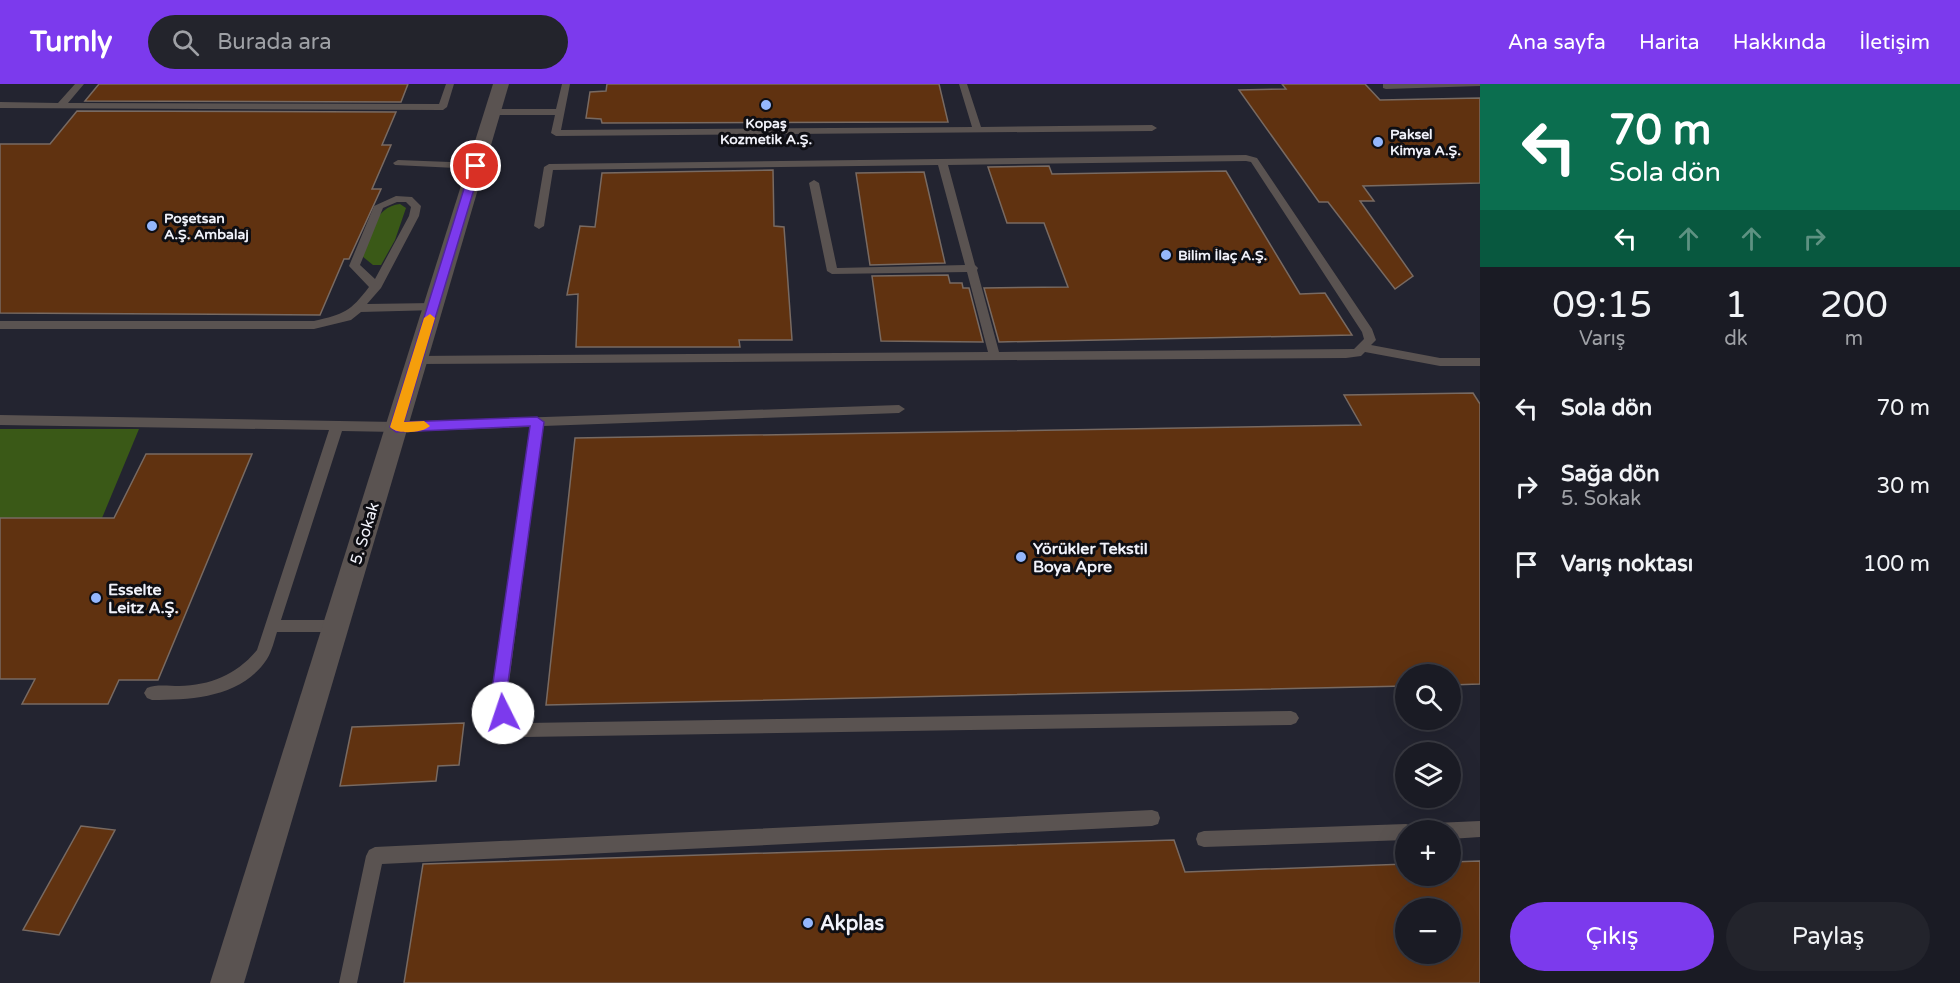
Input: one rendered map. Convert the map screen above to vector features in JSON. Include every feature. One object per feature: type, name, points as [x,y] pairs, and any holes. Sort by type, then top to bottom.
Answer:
[{"type":"street","name":"5. Sokak","points":[[228,983],[501,84]]},
{"type":"lane","points":[[61,105],[80,84]]},
{"type":"lane","points":[[0,105],[443,107],[450,84]]},
{"type":"lane","points":[[566,84],[556,133],[1152,128]]},
{"type":"lane","points":[[963,84],[978,129]]},
{"type":"lane","points":[[1386,86],[1479,84]]},
{"type":"lane","points":[[492,112],[561,112]]},
{"type":"lane","points":[[416,360],[1346,354],[1357,353],[1370,340],[1368,332],[1254,160],[1231,156],[549,166],[539,226]]},
{"type":"lane","points":[[942,161],[973,268],[995,357]]},
{"type":"lane","points":[[398,164],[476,166]]},
{"type":"lane","points":[[814,183],[832,271],[973,268]]},
{"type":"lane","points":[[0,325],[314,325],[347,317],[376,288],[414,216],[416,206],[409,199],[396,199],[379,206],[354,266],[367,276],[376,288]]},
{"type":"lane","points":[[358,308],[433,307]]},
{"type":"lane","points":[[1364,348],[1440,362],[1480,362]]},
{"type":"lane","points":[[0,420],[396,427],[899,409]]},
{"type":"lane","points":[[537,422],[500,690],[503,713],[510,724],[525,730],[1291,718]]},
{"type":"lane","points":[[152,693],[185,694],[209,691],[253,669],[263,653],[337,426]]},
{"type":"lane","points":[[272,626],[335,626]]},
{"type":"lane","points":[[348,983],[375,856],[1152,818]]},
{"type":"lane","points":[[1461,830],[1480,829]]},
{"type":"lane","points":[[1204,839],[1395,832]]},
{"type":"green space","points":[[400,204],[406,208],[395,240],[381,265],[373,265],[362,256],[374,223],[384,210]]},
{"type":"green space","points":[[0,429],[139,429],[102,518],[0,518]]},
{"type":"building","points":[[99,84],[408,84],[401,102],[85,101]]},
{"type":"building","name":"Kopaş Kozmetik A.Ş.","points":[[607,84],[939,84],[948,122],[602,123],[601,119],[586,118],[590,92],[606,91]]},
{"type":"building","name":"Paksel Kimya A.Ş.","points":[[1282,84],[1365,84],[1380,100],[1480,98],[1480,183],[1363,186],[1374,201],[1360,201],[1413,276],[1395,289],[1328,202],[1319,202],[1239,90],[1286,89]]},
{"type":"building","name":"Poşetsan A.Ş. Ambalaj","points":[[77,111],[396,112],[382,145],[391,145],[372,189],[381,189],[349,259],[344,259],[320,315],[0,313],[0,144],[50,144]]},
{"type":"building","name":"Bilim İlaç A.Ş.","points":[[1049,166],[1052,174],[1226,171],[1300,294],[1325,293],[1352,335],[999,342],[984,288],[1068,287],[1044,223],[1007,223],[988,167]]},
{"type":"building","points":[[773,170],[774,226],[784,227],[792,340],[739,340],[740,347],[576,347],[578,294],[567,295],[580,226],[595,227],[602,173]]},
{"type":"building","points":[[924,172],[945,263],[870,265],[856,173]]},
{"type":"building","points":[[948,275],[950,283],[962,283],[963,288],[969,288],[983,342],[881,341],[872,276]]},
{"type":"building","name":"Yörükler Tekstil Boya Apre","points":[[1473,393],[1480,404],[1480,684],[1461,685],[1461,664],[1395,664],[1395,686],[546,705],[575,438],[1361,425],[1344,395]]},
{"type":"building","name":"Esselte Leitz A.Ş.","points":[[146,454],[252,454],[158,680],[119,680],[108,704],[22,704],[35,679],[0,679],[0,518],[114,518]]},
{"type":"building","points":[[464,723],[459,765],[438,766],[436,781],[340,786],[352,727]]},
{"type":"building","points":[[81,826],[115,830],[59,935],[23,930]]},
{"type":"building","name":"Akplas","points":[[1174,840],[1185,872],[1395,864],[1395,886],[1461,886],[1461,862],[1480,861],[1480,983],[404,983],[423,864]]},
{"type":"slow traffic","points":[[424,426],[396,427],[430,318]]},
{"type":"place","name":"Kopaş Kozmetik A.Ş.","points":[[766,105]]},
{"type":"place","name":"Paksel Kimya A.Ş.","points":[[1378,142]]},
{"type":"place","name":"Poşetsan A.Ş. Ambalaj","points":[[152,226]]},
{"type":"place","name":"Bilim İlaç A.Ş.","points":[[1166,255]]},
{"type":"place","name":"Yörükler Tekstil Boya Apre","points":[[1021,557]]},
{"type":"place","name":"Esselte Leitz A.Ş.","points":[[96,598]]},
{"type":"place","name":"Akplas","points":[[808,923]]},
{"type":"route","points":[[476,166],[396,427],[537,422],[500,690],[503,713]]}]
